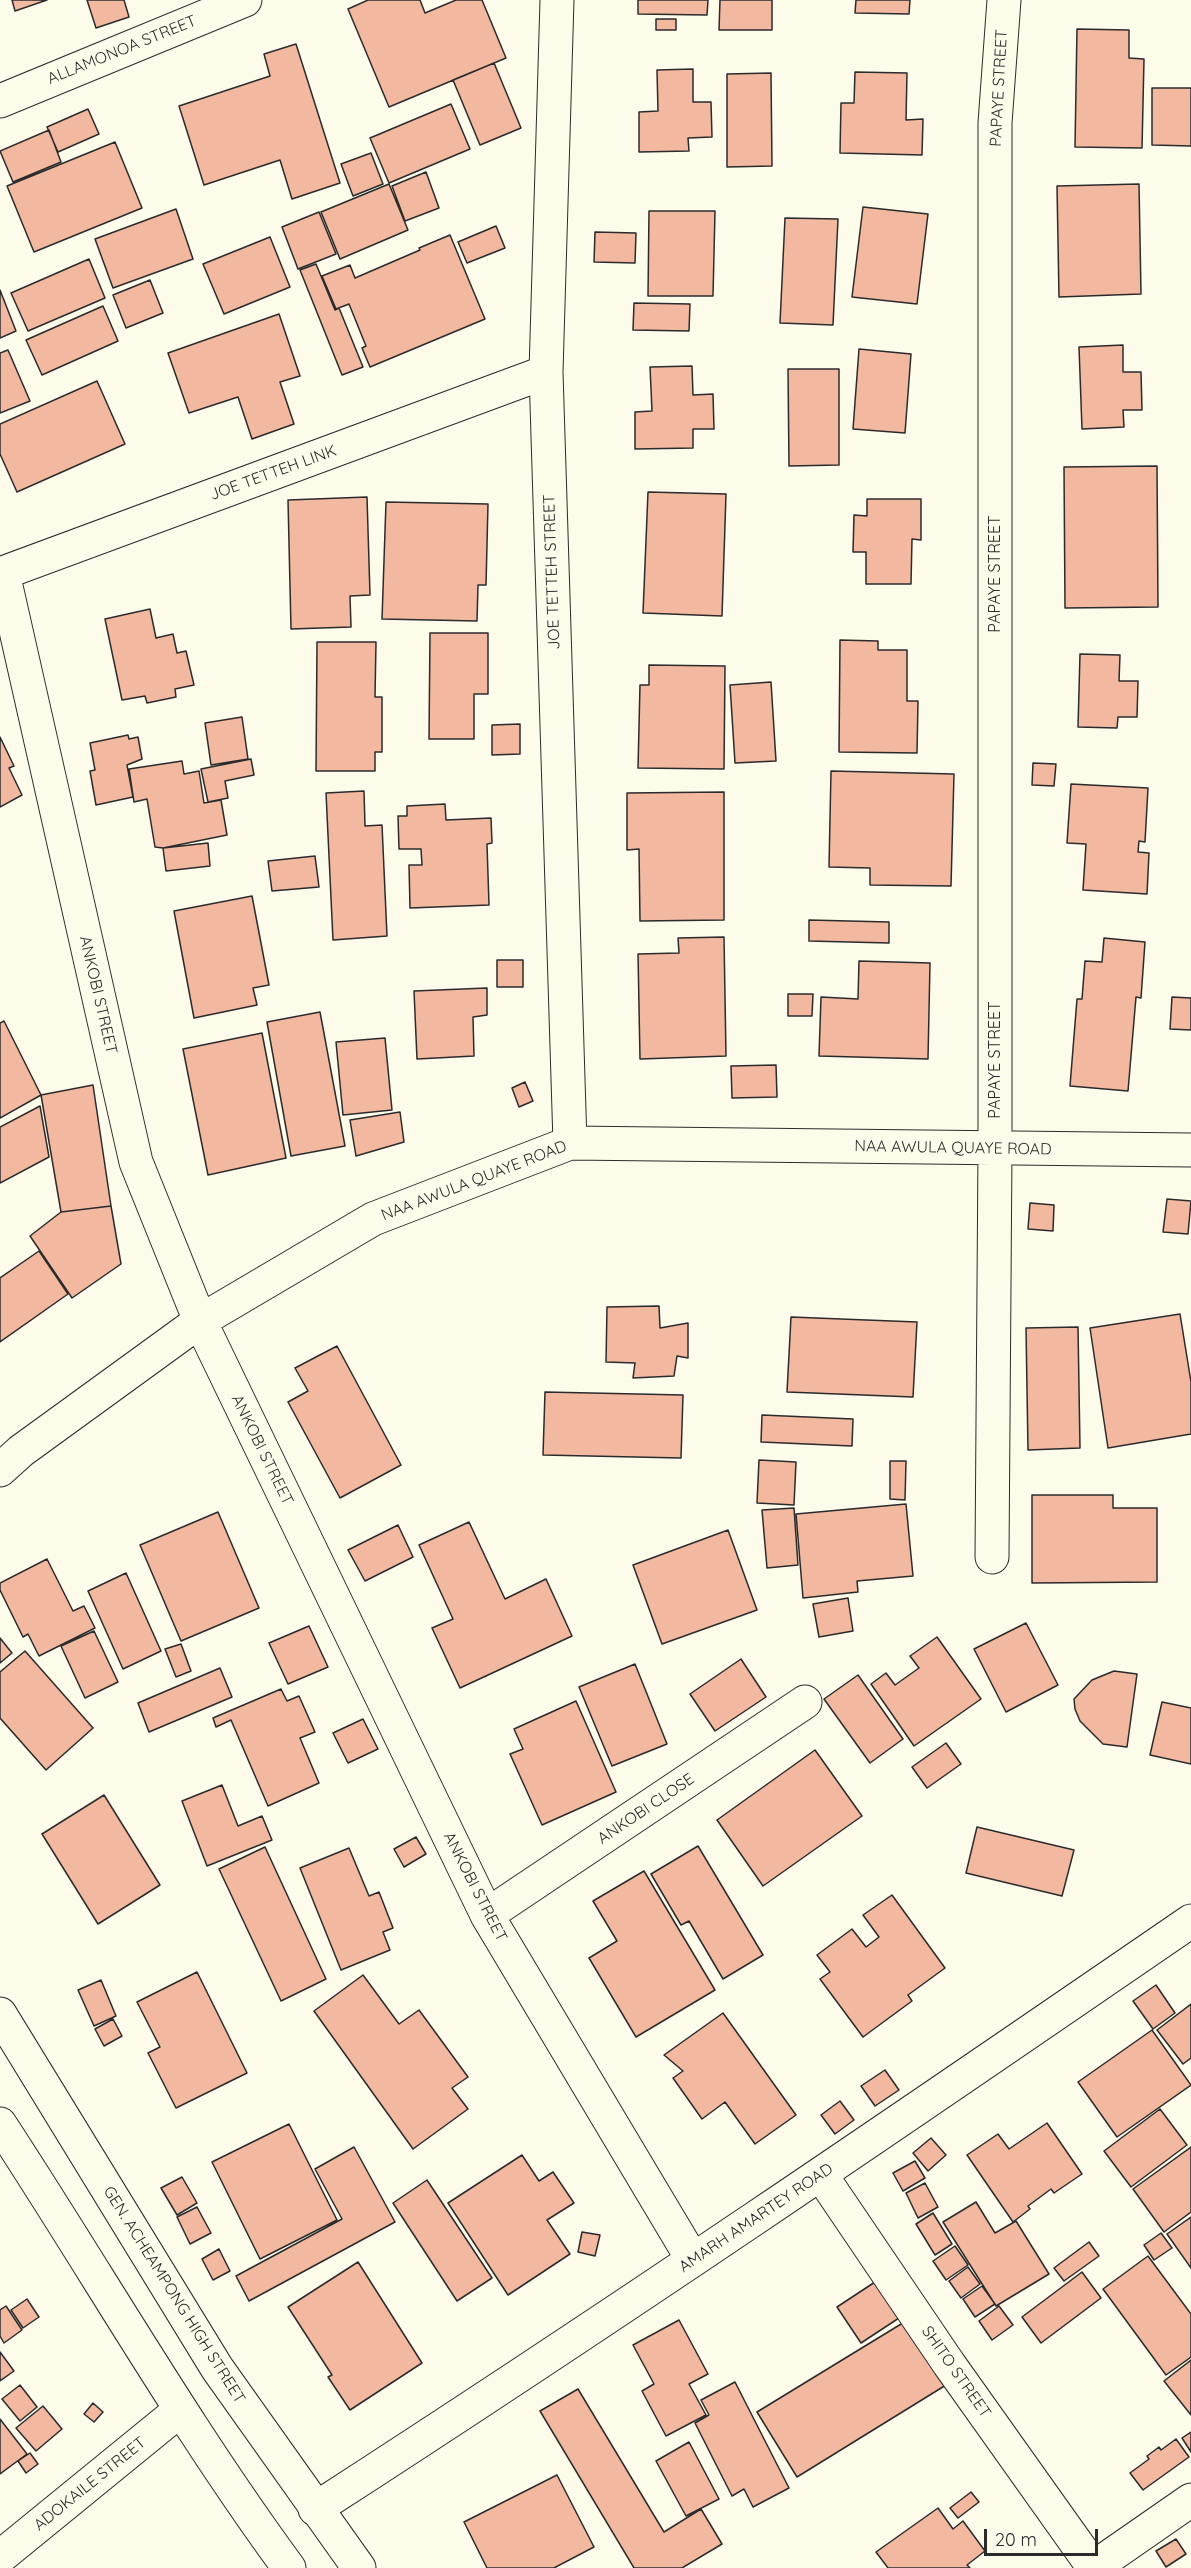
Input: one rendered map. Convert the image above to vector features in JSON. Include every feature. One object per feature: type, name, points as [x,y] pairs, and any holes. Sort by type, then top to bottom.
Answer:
[{"type":"street","name":"ALLAMONOA STREET","points":[[0,101],[245,0]]},
{"type":"street","name":"JOE TETTEH STREET","points":[[557,0],[546,372],[570,1143]]},
{"type":"street","name":"PAPAYE STREET","points":[[992,1557],[995,1149],[994,123],[1004,0]]},
{"type":"street","name":"JOE TETTEH LINK","points":[[1,574],[546,372]]},
{"type":"street","name":"ANKOBI STREET","points":[[1,574],[136,1162],[200,1321],[486,1915],[693,2260]]},
{"type":"street","name":"NAA AWULA QUAYE ROAD","points":[[3,1464],[200,1321],[373,1219],[570,1143],[1191,1150]]},
{"type":"street","name":"ANKOBI CLOSE","points":[[486,1915],[805,1702]]},
{"type":"street","name":"AMARH AMARTEY ROAD","points":[[315,2509],[515,2380],[821,2175],[1191,1921]]},
{"type":"street","name":"GEN. ACHEAMPONG HIGH STREET","points":[[0,2014],[217,2368],[359,2568]]},
{"type":"street","points":[[0,2124],[59,2215],[179,2411],[289,2568]]},
{"type":"street","name":"SHITO STREET","points":[[821,2175],[949,2364],[1094,2568]]},
{"type":"street","name":"ADOKAILE STREET","points":[[0,2557],[179,2411]]},
{"type":"street","points":[[1094,2568],[1191,2500]]},
{"type":"building","points":[[12,0],[47,0],[15,11]]},
{"type":"building","points":[[87,0],[124,0],[129,17],[96,28]]},
{"type":"building","points":[[368,0],[420,0],[425,13],[456,0],[482,0],[506,58],[389,107],[348,9]]},
{"type":"building","points":[[638,0],[708,0],[707,15],[638,14]]},
{"type":"building","points":[[720,0],[772,0],[772,30],[719,30]]},
{"type":"building","points":[[856,0],[910,0],[909,14],[855,13]]},
{"type":"building","points":[[656,19],[676,19],[676,30],[656,30]]},
{"type":"building","points":[[1077,29],[1129,30],[1129,58],[1144,59],[1142,148],[1075,147]]},
{"type":"building","points":[[296,44],[340,183],[292,199],[280,160],[204,185],[179,106],[270,76],[264,54]]},
{"type":"building","points":[[494,63],[521,128],[480,145],[453,80]]},
{"type":"building","points":[[693,69],[693,102],[711,102],[712,137],[688,138],[689,151],[639,152],[639,112],[658,111],[657,70]]},
{"type":"building","points":[[855,72],[907,73],[906,120],[923,119],[922,155],[840,153],[841,103],[854,103]]},
{"type":"building","points":[[771,73],[772,166],[727,167],[727,74]]},
{"type":"building","points":[[1152,88],[1191,88],[1191,146],[1152,145]]},
{"type":"building","points":[[451,104],[470,149],[389,183],[370,138]]},
{"type":"building","points":[[88,109],[99,134],[58,152],[47,127]]},
{"type":"building","points":[[49,130],[61,162],[13,182],[0,151]]},
{"type":"building","points":[[115,142],[142,208],[34,252],[7,186]]},
{"type":"building","points":[[371,153],[383,184],[353,196],[341,164]]},
{"type":"building","points":[[426,172],[439,208],[405,221],[392,186]]},
{"type":"building","points":[[389,184],[408,230],[340,259],[321,212]]},
{"type":"building","points":[[1139,184],[1141,294],[1059,297],[1057,186]]},
{"type":"building","points":[[863,207],[928,214],[917,304],[852,297]]},
{"type":"building","points":[[176,209],[193,259],[113,288],[95,239]]},
{"type":"building","points":[[649,211],[715,211],[713,296],[648,296]]},
{"type":"building","points":[[319,212],[336,254],[298,269],[282,227]]},
{"type":"building","points":[[785,218],[838,219],[833,325],[780,323]]},
{"type":"building","points":[[496,226],[505,248],[467,263],[458,242]]},
{"type":"building","points":[[595,232],[636,233],[635,263],[594,262]]},
{"type":"building","points":[[450,235],[485,319],[370,367],[362,348],[366,346],[349,304],[336,309],[322,276],[350,265],[355,278]]},
{"type":"building","points":[[270,237],[290,287],[224,314],[203,264]]},
{"type":"building","points":[[89,259],[105,298],[28,331],[11,293]]},
{"type":"building","points":[[316,264],[335,310],[339,308],[363,367],[342,375],[300,270]]},
{"type":"building","points":[[150,280],[163,313],[126,328],[113,295]]},
{"type":"building","points":[[0,290],[16,331],[0,338]]},
{"type":"building","points":[[634,303],[690,304],[689,331],[633,330]]},
{"type":"building","points":[[103,306],[118,341],[42,375],[26,340]]},
{"type":"building","points":[[279,314],[300,376],[280,382],[294,424],[252,439],[238,397],[189,413],[168,353]]},
{"type":"building","points":[[1123,345],[1123,372],[1141,372],[1142,410],[1123,410],[1124,427],[1082,429],[1079,347]]},
{"type":"building","points":[[859,349],[911,354],[905,433],[853,429]]},
{"type":"building","points":[[8,350],[30,401],[0,413],[0,353]]},
{"type":"building","points":[[692,366],[693,395],[713,394],[714,429],[693,429],[693,448],[635,449],[635,412],[652,411],[650,367]]},
{"type":"building","points":[[788,369],[839,369],[839,465],[789,466]]},
{"type":"building","points":[[97,381],[125,444],[17,492],[0,454],[0,424]]},
{"type":"building","points":[[1157,466],[1158,607],[1065,608],[1064,467]]},
{"type":"building","points":[[648,492],[726,494],[722,616],[643,613]]},
{"type":"building","points":[[367,497],[370,595],[350,596],[351,627],[291,629],[288,500]]},
{"type":"building","points":[[867,499],[921,499],[921,540],[912,539],[911,584],[866,584],[866,552],[853,552],[854,515],[867,516]]},
{"type":"building","points":[[386,502],[488,504],[486,585],[478,585],[477,621],[382,619]]},
{"type":"building","points":[[150,609],[156,638],[173,634],[177,653],[186,651],[194,685],[175,689],[176,697],[147,703],[145,696],[122,700],[105,619]]},
{"type":"building","points":[[430,633],[488,633],[488,694],[474,694],[474,739],[429,739]]},
{"type":"building","points":[[840,640],[878,641],[878,650],[907,650],[907,701],[918,701],[917,753],[839,752]]},
{"type":"building","points":[[317,642],[376,642],[375,697],[382,697],[382,752],[375,752],[375,771],[316,771]]},
{"type":"building","points":[[1080,654],[1120,655],[1119,681],[1138,681],[1137,717],[1118,717],[1117,728],[1078,727]]},
{"type":"building","points":[[649,665],[725,666],[724,769],[638,768],[640,685],[649,685]]},
{"type":"building","points":[[771,682],[776,761],[735,763],[730,685]]},
{"type":"building","points":[[242,717],[248,759],[211,765],[205,723]]},
{"type":"building","points":[[520,724],[520,754],[492,755],[492,725]]},
{"type":"building","points":[[128,735],[129,739],[138,737],[142,759],[127,765],[133,797],[96,805],[90,771],[95,770],[90,743]]},
{"type":"building","points":[[0,737],[14,766],[9,768],[22,795],[0,807]]},
{"type":"building","points":[[251,759],[254,775],[225,781],[228,798],[208,802],[201,769]]},
{"type":"building","points":[[182,761],[184,774],[199,771],[204,803],[221,800],[227,835],[163,848],[155,847],[147,799],[134,802],[129,769]]},
{"type":"building","points":[[1033,763],[1056,764],[1054,786],[1032,785]]},
{"type":"building","points":[[831,771],[954,774],[951,886],[870,885],[870,868],[829,867]]},
{"type":"building","points":[[1071,784],[1148,788],[1145,842],[1139,841],[1138,852],[1149,853],[1147,894],[1083,890],[1086,844],[1067,843]]},
{"type":"building","points":[[364,791],[365,826],[382,825],[387,936],[333,940],[326,793]]},
{"type":"building","points":[[724,792],[724,920],[640,921],[639,849],[627,850],[627,793]]},
{"type":"building","points":[[445,804],[446,820],[491,818],[492,843],[487,844],[489,905],[410,908],[409,865],[422,865],[421,849],[399,849],[398,816],[407,816],[407,806]]},
{"type":"building","points":[[208,843],[210,866],[166,871],[163,848]]},
{"type":"building","points":[[315,856],[319,887],[272,891],[268,861]]},
{"type":"building","points":[[252,896],[269,985],[253,988],[257,1005],[194,1018],[174,911]]},
{"type":"building","points":[[809,920],[889,922],[889,943],[809,941]]},
{"type":"building","points":[[724,937],[726,1056],[640,1059],[638,954],[679,953],[678,938]]},
{"type":"building","points":[[1104,938],[1145,942],[1141,998],[1136,997],[1128,1091],[1070,1086],[1077,999],[1082,999],[1085,961],[1102,962]]},
{"type":"building","points":[[497,960],[523,960],[523,987],[497,987]]},
{"type":"building","points":[[859,961],[930,963],[928,1059],[819,1056],[821,997],[858,999]]},
{"type":"building","points":[[487,988],[487,1015],[473,1017],[474,1056],[417,1059],[414,991]]},
{"type":"building","points":[[788,994],[813,994],[812,1016],[788,1016]]},
{"type":"building","points":[[1172,997],[1191,998],[1191,1030],[1170,1029]]},
{"type":"building","points":[[320,1012],[345,1146],[291,1156],[267,1022]]},
{"type":"building","points":[[4,1021],[41,1095],[0,1118],[0,1023]]},
{"type":"building","points":[[262,1033],[286,1158],[208,1175],[183,1049]]},
{"type":"building","points":[[385,1038],[392,1110],[343,1115],[336,1042]]},
{"type":"building","points":[[776,1065],[777,1097],[732,1098],[731,1066]]},
{"type":"building","points":[[525,1082],[533,1101],[519,1107],[512,1088]]},
{"type":"building","points":[[93,1085],[111,1206],[61,1212],[41,1095]]},
{"type":"building","points":[[40,1106],[49,1157],[0,1183],[0,1127]]},
{"type":"building","points":[[400,1112],[404,1142],[356,1156],[350,1120]]},
{"type":"building","points":[[1167,1199],[1191,1201],[1188,1234],[1163,1232]]},
{"type":"building","points":[[1030,1203],[1054,1205],[1053,1231],[1028,1229]]},
{"type":"building","points":[[111,1206],[121,1264],[72,1298],[30,1236],[61,1212]]},
{"type":"building","points":[[39,1251],[68,1294],[0,1342],[0,1278]]},
{"type":"building","points":[[659,1306],[660,1328],[688,1323],[688,1358],[677,1356],[674,1376],[633,1378],[635,1363],[606,1362],[607,1307]]},
{"type":"building","points":[[1180,1314],[1191,1382],[1191,1434],[1108,1448],[1090,1328]]},
{"type":"building","points":[[791,1317],[917,1322],[913,1397],[787,1392]]},
{"type":"building","points":[[1078,1327],[1080,1448],[1028,1450],[1026,1328]]},
{"type":"building","points":[[337,1346],[401,1465],[340,1498],[288,1402],[308,1391],[295,1368]]},
{"type":"building","points":[[545,1392],[683,1395],[681,1458],[543,1455]]},
{"type":"building","points":[[762,1415],[853,1419],[852,1446],[761,1442]]},
{"type":"building","points":[[759,1460],[796,1462],[794,1505],[757,1503]]},
{"type":"building","points":[[890,1461],[906,1461],[905,1500],[890,1499]]},
{"type":"building","points":[[1032,1495],[1113,1495],[1113,1508],[1157,1508],[1157,1582],[1032,1583]]},
{"type":"building","points":[[906,1504],[913,1576],[857,1581],[858,1592],[803,1598],[796,1514]]},
{"type":"building","points":[[794,1508],[798,1565],[767,1568],[762,1510]]},
{"type":"building","points":[[218,1512],[259,1608],[181,1641],[140,1545]]},
{"type":"building","points":[[469,1522],[505,1599],[546,1579],[572,1636],[460,1688],[432,1628],[453,1619],[419,1545]]},
{"type":"building","points":[[398,1525],[413,1557],[365,1581],[348,1550]]},
{"type":"building","points":[[728,1530],[757,1610],[662,1644],[633,1565]]},
{"type":"building","points":[[47,1559],[73,1611],[84,1606],[95,1628],[39,1656],[28,1634],[23,1637],[0,1590],[0,1583]]},
{"type":"building","points":[[126,1573],[161,1651],[123,1669],[88,1591]]},
{"type":"building","points":[[848,1598],[853,1631],[819,1637],[813,1604]]},
{"type":"building","points":[[1026,1623],[1058,1685],[1006,1712],[974,1649]]},
{"type":"building","points":[[309,1626],[328,1667],[288,1684],[269,1643]]},
{"type":"building","points":[[94,1631],[118,1682],[85,1698],[61,1646]]},
{"type":"building","points":[[937,1637],[981,1699],[914,1746],[871,1684],[886,1673],[895,1685],[919,1668],[910,1656]]},
{"type":"building","points":[[0,1638],[12,1653],[0,1663]]},
{"type":"building","points":[[181,1644],[191,1671],[176,1677],[165,1649]]},
{"type":"building","points":[[25,1651],[93,1728],[46,1770],[0,1718],[0,1672]]},
{"type":"building","points":[[741,1659],[766,1697],[715,1731],[690,1694]]},
{"type":"building","points":[[635,1664],[667,1744],[612,1766],[579,1687]]},
{"type":"building","points":[[220,1668],[232,1697],[149,1732],[138,1703]]},
{"type":"building","points":[[1114,1671],[1137,1674],[1127,1747],[1103,1744],[1080,1721],[1075,1709],[1074,1699],[1092,1680]]},
{"type":"building","points":[[858,1675],[903,1739],[870,1763],[824,1699]]},
{"type":"building","points":[[281,1689],[287,1701],[299,1696],[315,1732],[300,1738],[319,1783],[268,1806],[231,1720],[216,1727],[213,1718]]},
{"type":"building","points":[[576,1701],[616,1792],[542,1825],[510,1754],[523,1749],[514,1729]]},
{"type":"building","points":[[1162,1702],[1191,1708],[1191,1764],[1150,1755]]},
{"type":"building","points":[[363,1719],[378,1749],[348,1763],[333,1733]]},
{"type":"building","points":[[946,1743],[961,1764],[927,1788],[912,1767]]},
{"type":"building","points":[[815,1750],[862,1816],[763,1886],[717,1820]]},
{"type":"building","points":[[222,1785],[238,1826],[262,1816],[272,1840],[207,1866],[182,1801]]},
{"type":"building","points":[[104,1795],[160,1885],[98,1924],[42,1834]]},
{"type":"building","points":[[977,1827],[1074,1850],[1062,1896],[966,1873]]},
{"type":"building","points":[[416,1837],[426,1854],[404,1867],[394,1849]]},
{"type":"building","points":[[698,1846],[763,1955],[723,1979],[689,1921],[681,1925],[651,1874]]},
{"type":"building","points":[[265,1847],[326,1979],[281,2001],[219,1869]]},
{"type":"building","points":[[349,1848],[369,1896],[379,1892],[393,1928],[383,1932],[390,1950],[341,1970],[300,1868]]},
{"type":"building","points":[[644,1871],[715,1990],[636,2037],[589,1958],[617,1941],[593,1901]]},
{"type":"building","points":[[892,1895],[945,1968],[908,1995],[912,2001],[863,2037],[820,1979],[830,1972],[817,1955],[852,1929],[866,1947],[879,1937],[863,1915]]},
{"type":"building","points":[[197,1972],[247,2073],[176,2108],[148,2053],[160,2047],[137,2002]]},
{"type":"building","points":[[363,1975],[399,2024],[419,2010],[468,2077],[452,2088],[468,2109],[413,2149],[314,2011]]},
{"type":"building","points":[[101,1980],[116,2016],[94,2026],[78,1990]]},
{"type":"building","points":[[1156,1985],[1175,2013],[1153,2029],[1133,2001]]},
{"type":"building","points":[[1191,2004],[1191,2058],[1183,2064],[1157,2030]]},
{"type":"building","points":[[723,2013],[796,2115],[755,2144],[725,2102],[702,2119],[673,2078],[683,2071],[664,2055]]},
{"type":"building","points":[[113,2019],[122,2036],[104,2046],[95,2029]]},
{"type":"building","points":[[1152,2030],[1191,2085],[1117,2137],[1078,2082]]},
{"type":"building","points":[[885,2070],[899,2090],[875,2106],[861,2086]]},
{"type":"building","points":[[840,2101],[854,2120],[835,2134],[821,2115]]},
{"type":"building","points":[[1160,2109],[1187,2145],[1131,2187],[1104,2151]]},
{"type":"building","points":[[1047,2123],[1082,2174],[1054,2193],[1051,2189],[1028,2206],[1030,2209],[1013,2222],[967,2155],[998,2134],[1009,2149]]},
{"type":"building","points":[[289,2124],[337,2220],[260,2259],[212,2162]]},
{"type":"building","points":[[931,2138],[946,2155],[928,2171],[913,2153]]},
{"type":"building","points":[[354,2147],[395,2222],[249,2301],[236,2276],[342,2219],[315,2169]]},
{"type":"building","points":[[1191,2147],[1191,2212],[1164,2232],[1133,2189]]},
{"type":"building","points":[[522,2155],[539,2181],[553,2172],[574,2203],[547,2220],[570,2254],[508,2295],[448,2203]]},
{"type":"building","points":[[915,2161],[925,2178],[903,2191],[893,2173]]},
{"type":"building","points":[[182,2177],[197,2203],[177,2215],[161,2188]]},
{"type":"building","points":[[427,2180],[492,2278],[457,2301],[393,2203]]},
{"type":"building","points":[[925,2183],[938,2207],[918,2218],[906,2193]]},
{"type":"building","points":[[976,2202],[995,2233],[1016,2221],[1049,2274],[996,2306],[943,2222]]},
{"type":"building","points":[[197,2207],[211,2233],[190,2244],[177,2217]]},
{"type":"building","points":[[933,2213],[952,2244],[935,2255],[916,2224]]},
{"type":"building","points":[[1191,2217],[1191,2268],[1167,2234]]},
{"type":"building","points":[[582,2232],[600,2235],[595,2256],[578,2252]]},
{"type":"building","points":[[1161,2233],[1172,2248],[1154,2260],[1144,2245]]},
{"type":"building","points":[[1089,2242],[1099,2256],[1064,2281],[1054,2268]]},
{"type":"building","points":[[955,2246],[968,2265],[946,2280],[933,2261]]},
{"type":"building","points":[[219,2249],[230,2271],[213,2280],[202,2259]]},
{"type":"building","points":[[1148,2256],[1191,2314],[1191,2357],[1166,2375],[1103,2289]]},
{"type":"building","points":[[358,2262],[422,2363],[350,2410],[328,2377],[332,2375],[288,2307]]},
{"type":"building","points":[[968,2267],[980,2284],[961,2298],[949,2281]]},
{"type":"building","points":[[1082,2272],[1101,2298],[1041,2343],[1022,2317]]},
{"type":"building","points":[[875,2282],[899,2318],[861,2343],[837,2307]]},
{"type":"building","points":[[982,2286],[995,2304],[975,2317],[963,2299]]},
{"type":"building","points":[[27,2299],[39,2317],[23,2328],[11,2310]]},
{"type":"building","points":[[6,2306],[22,2330],[4,2343],[0,2336],[0,2310]]},
{"type":"building","points":[[999,2306],[1013,2325],[992,2340],[979,2321]]},
{"type":"building","points":[[679,2320],[708,2374],[689,2384],[706,2415],[666,2436],[642,2391],[654,2384],[633,2345]]},
{"type":"building","points":[[906,2321],[946,2385],[797,2477],[757,2412]]},
{"type":"building","points":[[0,2352],[14,2371],[0,2381]]},
{"type":"building","points":[[1191,2360],[1191,2415],[1164,2381]]},
{"type":"building","points":[[735,2382],[789,2488],[753,2507],[744,2489],[732,2496],[695,2423],[709,2415],[701,2400]]},
{"type":"building","points":[[20,2385],[37,2407],[20,2421],[2,2399]]},
{"type":"building","points":[[578,2389],[664,2532],[701,2509],[722,2544],[682,2568],[634,2568],[540,2411]]},
{"type":"building","points":[[93,2403],[103,2412],[94,2422],[84,2414]]},
{"type":"building","points":[[43,2406],[62,2429],[36,2451],[16,2428]]},
{"type":"building","points":[[0,2419],[27,2454],[0,2474]]},
{"type":"building","points":[[1191,2432],[1191,2452],[1182,2438]]},
{"type":"building","points":[[1176,2439],[1189,2457],[1143,2490],[1130,2473],[1149,2459],[1147,2456],[1159,2447],[1161,2450]]},
{"type":"building","points":[[689,2442],[719,2499],[686,2516],[656,2461]]},
{"type":"building","points":[[30,2453],[38,2464],[26,2473],[18,2461]]},
{"type":"building","points":[[557,2475],[594,2547],[554,2568],[487,2568],[464,2522]]},
{"type":"building","points":[[971,2492],[979,2502],[958,2518],[950,2508]]},
{"type":"building","points":[[938,2508],[953,2529],[963,2521],[985,2551],[967,2565],[970,2568],[888,2568],[876,2552]]},
{"type":"building","points":[[1176,2539],[1186,2554],[1166,2567],[1156,2551]]}]
